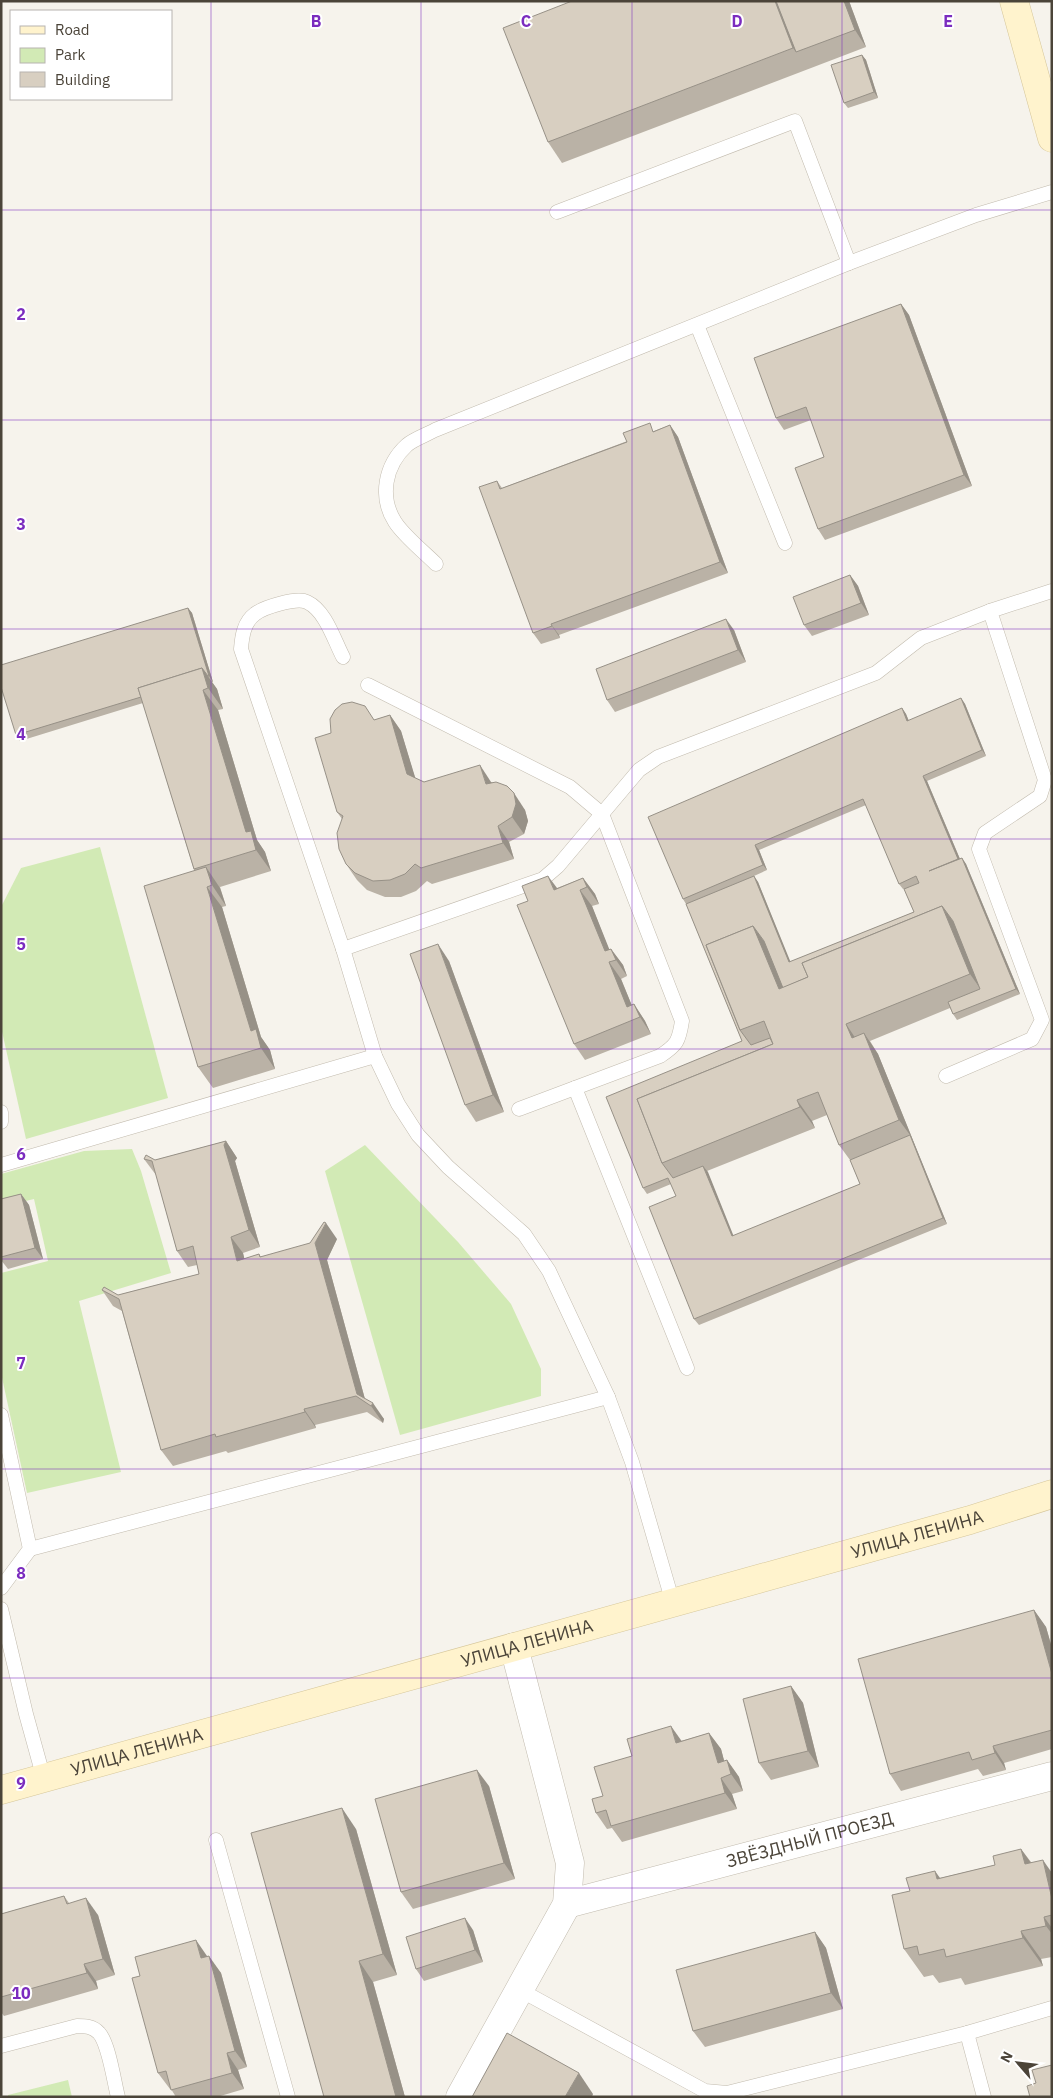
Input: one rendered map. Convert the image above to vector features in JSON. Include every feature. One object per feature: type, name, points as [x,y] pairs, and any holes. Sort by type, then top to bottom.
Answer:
[{"type":"street","points":[[1014,1],[1052,138]]},
{"type":"street","name":"УЛИЦА ЛЕНИНА","points":[[1,1790],[970,1520],[1052,1494]]},
{"type":"street","points":[[460,2097],[567,1904],[570,1863],[514,1647]]},
{"type":"street","name":"ЗВЁЗДНЫЙ ПРОЕЗД","points":[[567,1904],[1052,1776]]},
{"type":"lane","points":[[557,212],[795,121],[849,263]]},
{"type":"lane","points":[[436,564],[395,523],[386,498],[386,481],[395,460],[408,444],[434,430],[849,263],[976,215],[1052,192]]},
{"type":"lane","points":[[697,325],[785,544]]},
{"type":"lane","points":[[343,949],[543,879],[558,866],[639,770],[658,758],[876,673],[920,638],[990,611],[1052,591]]},
{"type":"lane","points":[[343,657],[322,614],[307,602],[288,601],[255,614],[243,630],[241,649],[343,949],[375,1056],[398,1104],[418,1135],[448,1167],[524,1234],[549,1271],[608,1397],[632,1462],[673,1603]]},
{"type":"lane","points":[[946,1076],[1032,1039],[1042,1020],[979,849],[985,832],[1040,796],[1045,780],[990,611]]},
{"type":"lane","points":[[368,685],[570,788],[602,814],[682,1021],[680,1039],[672,1048],[660,1056],[519,1109]]},
{"type":"lane","points":[[1,1165],[375,1056]]},
{"type":"lane","points":[[575,1088],[687,1368]]},
{"type":"lane","points":[[1,1112],[1,1122]]},
{"type":"lane","points":[[1,1588],[30,1549],[608,1397]]},
{"type":"lane","points":[[1,1415],[30,1549]]},
{"type":"lane","points":[[1,1609],[26,1714],[44,1779]]},
{"type":"lane","points":[[216,1840],[288,2097]]},
{"type":"lane","points":[[520,1990],[705,2091],[727,2093],[967,2032],[1052,2008]]},
{"type":"lane","points":[[1,2046],[77,2026],[88,2027],[99,2033],[104,2044],[118,2097]]},
{"type":"lane","points":[[967,2032],[984,2097]]},
{"type":"green space","points":[[100,847],[168,1098],[26,1139],[1,1027],[1,907],[21,868]]},
{"type":"green space","points":[[365,1145],[458,1242],[511,1304],[541,1369],[541,1396],[400,1435],[325,1171]]},
{"type":"green space","points":[[132,1149],[141,1171],[171,1273],[79,1301],[121,1472],[27,1493],[1,1373],[1,1273],[48,1261],[34,1199],[1,1207],[1,1174],[84,1151]]},
{"type":"green space","points":[[68,2080],[72,2097],[8,2097],[8,2095]]},
{"type":"building","points":[[572,1],[775,1],[793,48],[548,142],[503,28]]},
{"type":"building","points":[[776,1],[844,1],[855,30],[796,52]]},
{"type":"building","points":[[862,55],[874,92],[844,103],[831,65]]},
{"type":"building","points":[[901,304],[964,475],[818,529],[795,468],[824,457],[806,407],[776,418],[754,358]]},
{"type":"building","points":[[650,423],[653,432],[670,425],[720,562],[551,624],[552,626],[533,633],[479,487],[497,481],[500,489],[627,442],[623,433]]},
{"type":"building","points":[[850,575],[861,603],[804,625],[793,597]]},
{"type":"building","points":[[188,608],[209,676],[202,668],[138,688],[141,697],[16,735],[1,687],[1,665]]},
{"type":"building","points":[[726,619],[738,650],[607,700],[596,669]]},
{"type":"building","points":[[202,668],[208,688],[203,690],[246,832],[251,831],[256,850],[194,869],[138,688]]},
{"type":"building","points":[[961,698],[982,750],[923,776],[958,859],[929,871],[962,858],[1016,989],[953,1014],[948,1002],[980,989],[953,921],[942,906],[802,963],[808,977],[783,988],[764,941],[753,926],[706,945],[740,1030],[751,1045],[770,1038],[773,1044],[637,1099],[662,1163],[673,1178],[703,1166],[732,1236],[860,1184],[850,1160],[910,1135],[943,1218],[694,1319],[649,1207],[676,1196],[668,1178],[643,1188],[606,1097],[742,1041],[686,904],[754,876],[789,962],[914,912],[904,889],[919,883],[916,876],[899,884],[863,799],[755,845],[763,865],[683,899],[648,817],[902,708],[907,721]]},
{"type":"building","points":[[352,702],[365,706],[374,720],[390,715],[407,774],[424,782],[480,765],[486,784],[496,782],[507,786],[514,793],[516,804],[512,817],[498,826],[503,843],[421,868],[415,864],[405,874],[390,880],[373,881],[355,873],[346,864],[339,849],[337,833],[343,816],[337,812],[315,738],[331,733],[330,719],[335,710],[342,704]]},
{"type":"building","points":[[206,867],[212,885],[207,887],[251,1031],[256,1029],[261,1048],[198,1067],[144,886]]},
{"type":"building","points":[[548,876],[554,890],[583,878],[587,887],[580,890],[605,951],[611,949],[616,960],[609,962],[627,1007],[634,1004],[640,1017],[574,1044],[517,905],[528,901],[522,886]]},
{"type":"building","points":[[942,906],[970,974],[846,1024],[852,1038],[864,1033],[899,1120],[839,1145],[818,1092],[797,1100],[800,1107],[662,1163],[637,1099],[773,1044],[764,1021],[740,1030],[706,945],[753,926],[779,989],[808,977],[802,963]]},
{"type":"building","points":[[438,944],[493,1095],[465,1105],[410,954]]},
{"type":"building","points":[[226,1141],[224,1145],[249,1230],[231,1237],[237,1261],[259,1254],[260,1257],[310,1243],[324,1222],[326,1223],[315,1243],[357,1394],[373,1403],[371,1406],[356,1396],[304,1409],[305,1412],[216,1437],[215,1434],[161,1450],[119,1299],[102,1290],[104,1287],[118,1295],[199,1274],[193,1246],[177,1251],[152,1161],[144,1159],[146,1155],[155,1160]]},
{"type":"building","points":[[21,1194],[35,1248],[1,1257],[1,1199]]},
{"type":"building","points":[[1034,1610],[1052,1674],[1052,1730],[993,1746],[995,1753],[972,1760],[969,1752],[890,1774],[858,1659]]},
{"type":"building","points":[[791,1686],[808,1751],[759,1763],[743,1699]]},
{"type":"building","points":[[671,1726],[676,1743],[709,1733],[718,1763],[727,1760],[731,1774],[721,1778],[725,1793],[611,1826],[606,1810],[596,1813],[592,1799],[603,1796],[594,1767],[632,1756],[627,1739]]},
{"type":"building","points":[[477,1770],[504,1863],[401,1892],[375,1799]]},
{"type":"building","points":[[342,1808],[383,1954],[359,1961],[396,2097],[324,2097],[251,1833]]},
{"type":"building","points":[[1021,1849],[1025,1864],[1043,1860],[1052,1899],[1052,1915],[1044,1917],[1046,1926],[1021,1931],[1023,1938],[946,1957],[944,1949],[919,1955],[917,1946],[904,1949],[892,1895],[910,1891],[906,1878],[935,1871],[937,1879],[995,1865],[993,1856]]},
{"type":"building","points":[[64,1896],[67,1904],[86,1898],[103,1959],[84,1964],[87,1973],[1,1997],[1,1914]]},
{"type":"building","points":[[465,1918],[475,1950],[416,1969],[406,1937]]},
{"type":"building","points":[[815,1932],[831,1993],[693,2031],[676,1970]]},
{"type":"building","points":[[196,1940],[201,1958],[209,1956],[235,2051],[227,2053],[232,2073],[171,2090],[166,2071],[158,2073],[132,1978],[140,1976],[135,1957]]},
{"type":"building","points":[[507,2033],[579,2073],[565,2097],[472,2097]]},
{"type":"building","points":[[1052,2065],[1052,2097],[1030,2097],[1027,2086],[1036,2083],[1032,2070]]}]
